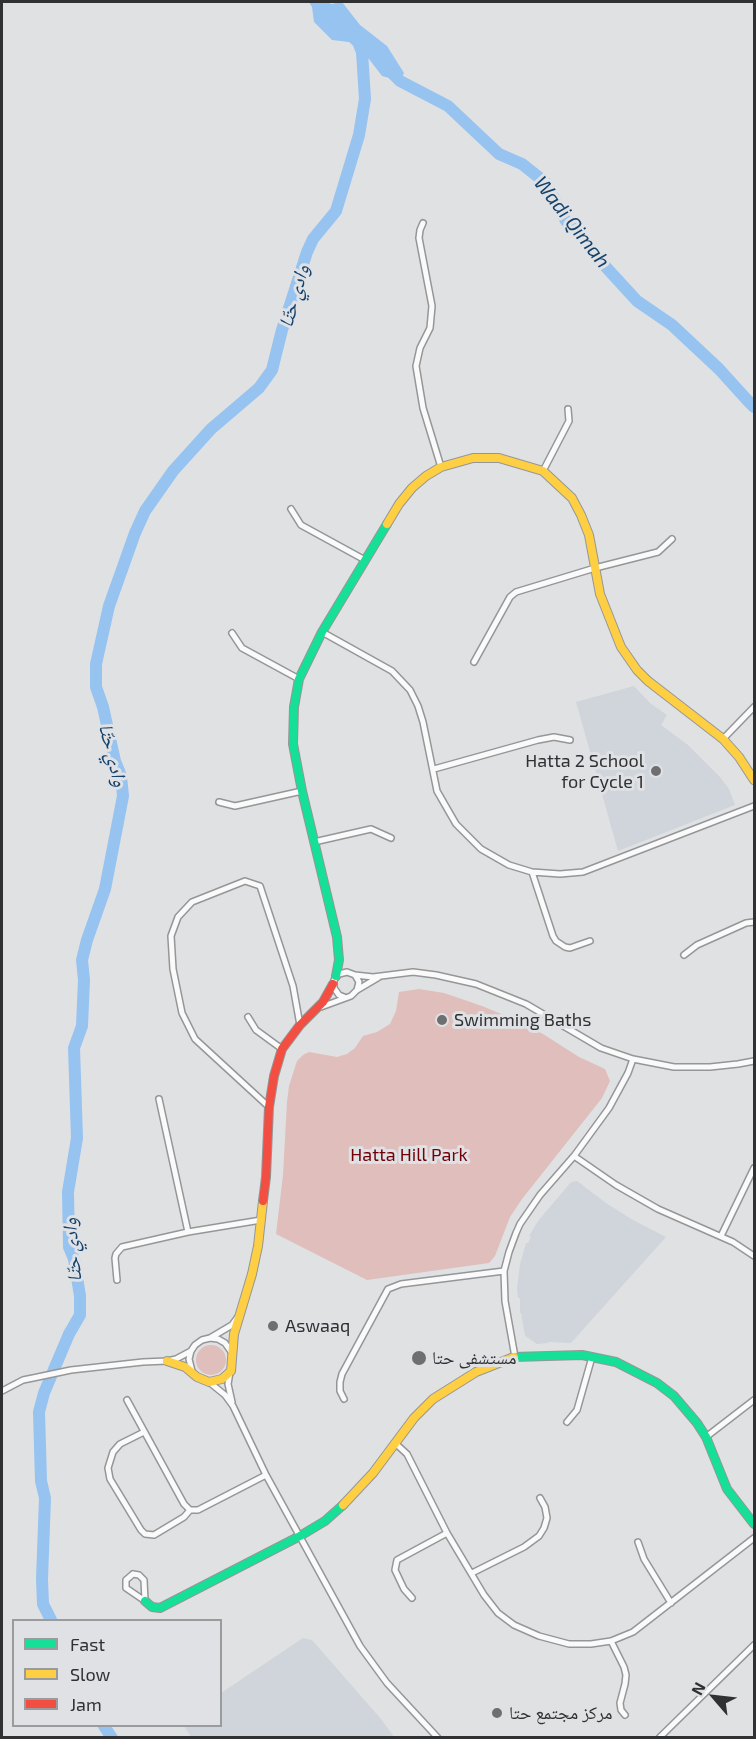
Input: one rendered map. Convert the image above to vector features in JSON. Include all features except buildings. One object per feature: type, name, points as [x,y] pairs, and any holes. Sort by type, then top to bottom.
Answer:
[{"type":"street","points":[[423,223],[419,238],[432,306],[429,328],[420,348],[416,366],[423,408],[441,467]]},
{"type":"street","points":[[543,471],[569,421],[568,409]]},
{"type":"street","points":[[438,1737],[387,1683],[360,1646],[266,1475],[233,1406],[228,1384],[233,1365],[232,1343],[237,1318],[252,1274],[261,1220],[266,1177],[269,1107],[274,1076],[282,1049],[300,1025],[327,996],[339,960],[337,937],[293,744],[294,707],[299,680],[322,632],[399,504],[412,488],[441,467],[473,458],[499,458],[543,471],[572,498],[589,535],[600,594],[610,625],[621,647],[637,670],[662,694],[723,739],[739,757],[754,780]]},
{"type":"street","points":[[291,509],[301,525],[365,560]]},
{"type":"street","points":[[474,662],[510,597],[516,592],[658,552],[672,539]]},
{"type":"street","points":[[322,632],[392,671],[410,690],[418,706],[434,769],[437,791],[456,824],[481,849],[509,865],[532,872],[560,874],[583,872],[754,806]]},
{"type":"street","points":[[232,633],[242,648],[299,680]]},
{"type":"street","points":[[723,739],[754,706]]},
{"type":"street","points":[[434,769],[554,736],[570,740]]},
{"type":"street","points":[[219,802],[235,806],[302,791]]},
{"type":"street","points":[[314,842],[371,829],[391,838]]},
{"type":"street","points":[[532,872],[556,941],[570,948],[590,941]]},
{"type":"street","points":[[269,1107],[195,1039],[182,1013],[173,969],[171,936],[178,917],[192,902],[245,881],[260,886],[293,986],[300,1025]]},
{"type":"street","points":[[684,955],[697,945],[746,923],[754,922]]},
{"type":"street","points":[[339,960],[359,982],[357,990]]},
{"type":"street","points":[[347,997],[339,995],[334,988],[334,980],[343,972],[363,977],[413,972],[436,975],[476,984],[526,1004],[601,1048],[633,1059],[674,1067],[738,1064],[754,1060]]},
{"type":"street","points":[[317,1009],[354,994],[380,976]]},
{"type":"street","points":[[248,1017],[256,1030],[282,1049]]},
{"type":"street","points":[[515,1357],[505,1301],[504,1271],[520,1224],[540,1195],[573,1156],[620,1090],[633,1059]]},
{"type":"street","points":[[159,1099],[188,1232]]},
{"type":"street","points":[[573,1156],[616,1185],[658,1209],[721,1236],[754,1256]]},
{"type":"street","points":[[721,1236],[754,1168]]},
{"type":"street","points":[[117,1280],[115,1258],[122,1247],[188,1232],[261,1220]]},
{"type":"street","points":[[344,1399],[339,1391],[342,1374],[388,1289],[400,1284],[504,1271]]},
{"type":"street","points":[[193,1372],[189,1359],[195,1345],[232,1325],[237,1318]]},
{"type":"street","points":[[210,1338],[225,1343],[232,1353]]},
{"type":"street","points":[[2,1391],[23,1380],[71,1370],[167,1361],[191,1351]]},
{"type":"street","points":[[145,1601],[143,1578],[137,1574],[130,1575],[125,1582],[126,1588],[152,1607],[160,1608],[325,1521],[380,1464],[414,1419],[433,1399],[476,1372],[515,1357],[572,1354],[591,1357],[624,1365],[657,1383],[674,1396],[697,1423],[706,1437],[727,1489],[754,1524]]},
{"type":"street","points":[[567,1422],[577,1410],[591,1357]]},
{"type":"street","points":[[167,1361],[185,1367],[197,1377],[209,1382],[233,1406]]},
{"type":"street","points":[[209,1382],[222,1379],[231,1371]]},
{"type":"street","points":[[127,1400],[184,1504],[190,1509],[198,1510],[266,1475]]},
{"type":"street","points":[[706,1437],[754,1400]]},
{"type":"street","points":[[144,1432],[120,1444],[113,1452],[108,1468],[110,1479],[145,1534],[154,1535],[184,1517],[190,1509]]},
{"type":"street","points":[[395,1443],[407,1454],[447,1533],[498,1613],[514,1625],[539,1636],[569,1644],[611,1641],[633,1632],[754,1538]]},
{"type":"street","points":[[472,1573],[524,1547],[539,1536],[547,1518],[540,1498]]},
{"type":"street","points":[[412,1598],[404,1589],[395,1570],[397,1560],[447,1533]]},
{"type":"street","points":[[638,1542],[644,1559],[671,1603]]},
{"type":"street","points":[[611,1641],[626,1675],[620,1703],[625,1715]]},
{"type":"street","points":[[659,1737],[754,1646]]},
{"type":"shaded area","name":"Hatta 2 School for Cycle 1","points":[[634,686],[650,703],[667,715],[661,725],[688,745],[720,777],[729,789],[735,805],[618,851],[576,702]]},
{"type":"shaded area","points":[[577,1181],[633,1220],[666,1237],[571,1343],[537,1344],[525,1336],[520,1313],[520,1298],[518,1298],[517,1289],[520,1264],[526,1243],[538,1221],[571,1182]]},
{"type":"shaded area","points":[[303,1638],[312,1640],[394,1737],[191,1737],[185,1727],[222,1727],[222,1692]]},
{"type":"green space","name":"Hatta Hill Park","points":[[419,989],[444,993],[511,1018],[543,1034],[579,1057],[605,1069],[610,1081],[602,1098],[510,1217],[495,1256],[489,1263],[367,1280],[276,1234],[283,1175],[289,1086],[297,1061],[303,1055],[309,1052],[337,1057],[347,1054],[355,1048],[363,1036],[377,1032],[390,1024],[396,1011],[399,992]]},
{"type":"green space","points":[[211,1345],[217,1346],[225,1354],[225,1366],[217,1374],[211,1375],[205,1374],[197,1366],[196,1360],[197,1354],[205,1346]]},
{"type":"water","points":[[309,2],[331,4],[342,2],[360,25],[387,46],[404,73],[400,81],[382,76],[369,59],[349,42],[332,40],[314,22]]},
{"type":"waterway","name":"وادي حتّا","points":[[50,1619],[43,1604],[45,1498],[41,1481],[39,1412],[44,1393],[69,1334],[80,1315],[80,1296],[74,1259],[69,1247],[68,1192],[77,1138],[74,1048],[82,1026],[84,980],[82,960],[105,889],[123,796],[121,776],[96,687],[96,664],[109,606],[145,511],[173,471],[211,429],[259,388],[272,370],[307,252],[313,239],[336,211],[359,135],[365,99],[362,52],[356,37]]},
{"type":"waterway","name":"Wadi Qimah","points":[[390,71],[400,81],[448,106],[499,154],[522,164],[546,183],[566,221],[578,231],[604,265],[637,301],[672,325],[719,369],[754,407]]},
{"type":"waterway","name":"وادي حتّا","points":[[105,1727],[112,1738]]},
{"type":"traffic: fast","points":[[336,976],[339,960],[337,937],[293,744],[294,707],[299,679],[322,632],[387,524]]},
{"type":"traffic: fast","points":[[514,1357],[582,1355],[616,1362],[657,1383],[674,1396],[697,1423],[706,1437],[727,1489],[754,1524]]},
{"type":"traffic: fast","points":[[145,1601],[152,1607],[160,1608],[300,1536],[325,1521],[343,1505]]},
{"type":"traffic: slow","points":[[387,524],[412,488],[441,467],[473,458],[499,458],[543,471],[572,498],[581,515],[589,535],[600,594],[621,647],[648,681],[723,739],[739,757],[754,780]]},
{"type":"traffic: slow","points":[[167,1361],[185,1367],[197,1377],[209,1382],[222,1379],[231,1371],[234,1334],[252,1274],[263,1201]]},
{"type":"traffic: slow","points":[[343,1505],[373,1473],[414,1418],[433,1399],[476,1372],[514,1357]]},
{"type":"traffic: jam","points":[[263,1201],[269,1107],[274,1076],[282,1049],[300,1025],[323,1002],[333,984]]},
{"type":"place","name":"Hatta 2 School for Cycle 1","points":[[656,771]]},
{"type":"place","name":"Swimming Baths","points":[[442,1020]]},
{"type":"place","name":"Aswaaq","points":[[273,1326]]},
{"type":"place","name":"مستشفى حتا","points":[[419,1358]]},
{"type":"place","name":"مركز مجتمع حتا","points":[[497,1713]]}]
